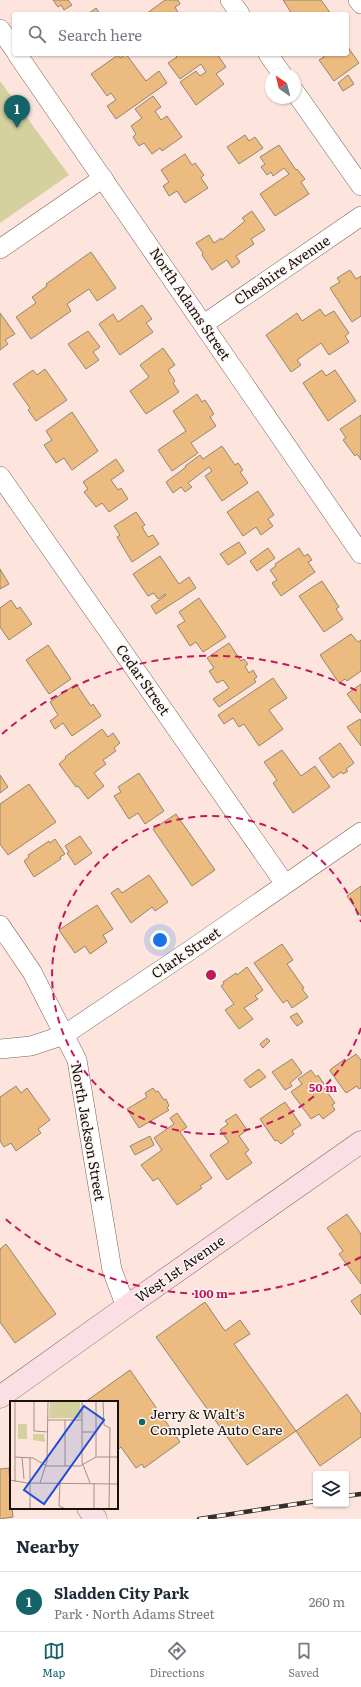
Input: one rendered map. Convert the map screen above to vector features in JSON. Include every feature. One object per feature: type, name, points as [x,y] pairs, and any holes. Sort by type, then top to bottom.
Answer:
[{"type":"street","points":[[230,0],[239,12]]},
{"type":"street","points":[[358,0],[361,4]]},
{"type":"street","points":[[0,29],[12,46]]},
{"type":"street","name":"North Adams Street","points":[[18,56],[104,178],[361,554]]},
{"type":"street","points":[[269,56],[278,68]]},
{"type":"street","points":[[301,101],[361,186]]},
{"type":"street","points":[[0,250],[104,178]]},
{"type":"street","name":"Cheshire Avenue","points":[[204,324],[361,216]]},
{"type":"street","name":"Cedar Street","points":[[0,476],[285,884]]},
{"type":"street","name":"Clark Street","points":[[0,1049],[30,1046],[64,1035],[190,951],[361,832]]},
{"type":"street","name":"North Jackson Street","points":[[0,925],[32,972],[77,1060],[112,1270],[126,1307]]},
{"type":"street","name":"West 1st Avenue","points":[[5,1394],[361,1142]]},
{"type":"street","points":[[89,1509],[96,1519]]},
{"type":"shaded area","points":[[0,81],[69,175],[0,223]]},
{"type":"building","points":[[53,0],[68,0],[72,5],[64,10],[61,5],[58,7]]},
{"type":"building","points":[[165,0],[178,0],[180,4],[175,7],[178,12],[149,12]]},
{"type":"building","points":[[283,0],[321,0],[330,12],[291,12]]},
{"type":"building","points":[[96,8],[99,12],[91,12]]},
{"type":"building","points":[[349,49],[359,63],[334,81],[319,60],[323,56],[349,56]]},
{"type":"building","points":[[117,56],[120,58],[127,56],[146,81],[159,71],[167,83],[116,119],[107,106],[116,100],[111,93],[107,96],[91,74]]},
{"type":"building","points":[[176,56],[218,56],[226,67],[216,74],[224,84],[196,105],[180,82],[196,71],[200,76],[206,72],[201,64],[180,79],[168,63],[177,57]]},
{"type":"building","points":[[348,75],[354,84],[343,91],[338,83]]},
{"type":"building","points":[[153,96],[161,107],[155,111],[161,120],[167,116],[182,137],[162,151],[160,148],[152,154],[144,143],[139,146],[133,137],[136,134],[131,126],[142,118],[135,109]]},
{"type":"building","points":[[245,135],[249,141],[255,137],[263,148],[239,164],[227,147]]},
{"type":"building","points":[[279,145],[296,170],[297,169],[305,179],[301,182],[309,194],[275,216],[260,194],[289,174],[284,168],[273,176],[271,172],[267,175],[261,167],[265,164],[260,157]]},
{"type":"building","points":[[185,154],[192,165],[195,163],[204,175],[201,178],[208,188],[185,203],[177,191],[169,196],[163,186],[169,182],[161,170]]},
{"type":"building","points":[[252,211],[265,230],[251,239],[254,244],[236,256],[240,262],[232,268],[227,260],[212,270],[196,243],[209,235],[214,243],[221,238],[222,240],[245,221],[242,218]]},
{"type":"building","points":[[91,252],[116,288],[97,301],[89,289],[67,304],[71,311],[31,339],[16,317],[36,303],[32,297],[47,286],[46,284]]},
{"type":"building","points":[[350,270],[356,279],[361,276],[361,316],[352,322],[330,288],[340,282],[337,278]]},
{"type":"building","points":[[142,305],[152,319],[146,323],[153,332],[120,355],[99,324],[113,314],[118,322]]},
{"type":"building","points":[[320,309],[325,316],[334,311],[349,333],[345,336],[349,342],[329,355],[321,343],[297,360],[301,365],[291,372],[266,335],[297,313],[302,321]]},
{"type":"building","points":[[0,313],[15,334],[5,340],[8,344],[0,350]]},
{"type":"building","points":[[88,331],[100,347],[93,352],[99,360],[86,369],[68,344]]},
{"type":"building","points":[[163,348],[175,365],[168,370],[175,381],[173,383],[179,392],[146,414],[130,391],[149,377],[140,365]]},
{"type":"building","points":[[45,369],[67,400],[36,421],[28,410],[30,408],[13,384],[33,370],[37,375]]},
{"type":"building","points":[[322,370],[326,376],[335,370],[356,401],[328,421],[303,383]]},
{"type":"building","points":[[197,394],[202,402],[205,400],[214,414],[210,417],[216,426],[191,443],[198,453],[172,471],[158,450],[186,431],[173,411]]},
{"type":"building","points":[[72,412],[98,451],[72,470],[64,458],[56,463],[44,445],[52,440],[46,431]]},
{"type":"building","points":[[361,415],[361,460],[357,454],[355,456],[343,440],[346,438],[340,429]]},
{"type":"building","points":[[222,446],[235,465],[238,463],[243,470],[240,472],[248,483],[222,501],[205,476],[212,471],[209,467],[188,483],[192,487],[185,492],[181,487],[173,493],[166,482],[200,455],[203,459]]},
{"type":"building","points":[[116,459],[124,471],[111,480],[118,490],[121,488],[128,499],[109,512],[102,503],[96,507],[84,492],[88,489],[83,482]]},
{"type":"building","points":[[258,491],[274,515],[268,519],[273,526],[261,535],[256,527],[243,536],[227,512]]},
{"type":"building","points":[[136,512],[145,525],[142,527],[148,537],[153,535],[159,544],[132,562],[117,537],[120,535],[114,526]]},
{"type":"building","points":[[239,542],[246,553],[228,565],[220,554]]},
{"type":"building","points":[[268,548],[275,558],[257,571],[250,561]]},
{"type":"building","points":[[299,548],[304,556],[308,554],[312,560],[308,562],[315,572],[281,596],[272,583],[277,580],[270,570],[276,566],[275,564]]},
{"type":"building","points":[[160,556],[179,584],[189,577],[196,588],[156,614],[151,606],[166,595],[165,594],[158,599],[154,593],[148,596],[133,574]]},
{"type":"building","points":[[0,569],[9,584],[0,589]]},
{"type":"building","points":[[322,581],[339,607],[336,609],[343,619],[324,632],[299,596]]},
{"type":"building","points":[[199,598],[226,637],[203,652],[196,642],[190,646],[177,626],[185,621],[179,612]]},
{"type":"building","points":[[11,600],[17,609],[20,607],[32,624],[9,640],[0,627],[0,608]]},
{"type":"building","points":[[351,634],[358,642],[361,640],[361,671],[347,681],[345,679],[339,683],[320,655]]},
{"type":"building","points":[[229,643],[241,661],[244,659],[248,664],[245,666],[249,673],[253,670],[257,677],[254,679],[256,682],[219,707],[213,699],[229,688],[223,680],[217,683],[209,671],[214,668],[207,658]]},
{"type":"building","points":[[48,645],[71,679],[49,694],[26,660]]},
{"type":"building","points":[[273,678],[287,698],[269,710],[283,729],[259,746],[244,724],[239,727],[233,718],[224,724],[218,715]]},
{"type":"building","points":[[76,684],[91,706],[93,704],[101,716],[72,736],[63,723],[55,729],[50,721],[58,715],[50,702]]},
{"type":"building","points":[[361,684],[361,713],[347,694]]},
{"type":"building","points":[[360,719],[361,721],[361,746],[347,727]]},
{"type":"building","points":[[102,729],[108,737],[113,733],[120,743],[114,748],[116,751],[103,760],[106,764],[94,773],[104,786],[88,799],[78,786],[76,787],[59,764],[66,758],[65,757]]},
{"type":"building","points":[[340,743],[354,763],[346,769],[348,771],[343,774],[341,772],[333,778],[319,758]]},
{"type":"building","points":[[282,750],[301,776],[315,766],[330,787],[293,813],[273,783],[277,780],[264,762]]},
{"type":"building","points":[[139,773],[164,811],[145,824],[138,813],[129,819],[114,796],[121,792],[118,787]]},
{"type":"building","points":[[0,775],[8,787],[0,793]]},
{"type":"building","points":[[29,784],[56,822],[8,855],[0,844],[0,804]]},
{"type":"building","points":[[176,814],[215,870],[192,886],[153,829]]},
{"type":"building","points":[[80,836],[92,853],[75,865],[67,853],[69,852],[65,846]]},
{"type":"building","points":[[55,839],[65,854],[60,857],[61,859],[34,877],[24,861],[29,857],[28,855],[49,841],[50,843]]},
{"type":"building","points":[[149,875],[168,902],[155,911],[152,907],[131,923],[111,893],[118,888],[122,893]]},
{"type":"building","points":[[361,886],[361,916],[347,896]]},
{"type":"building","points":[[97,905],[113,929],[103,935],[107,942],[90,954],[85,946],[75,953],[59,930]]},
{"type":"building","points":[[282,944],[293,960],[287,964],[304,988],[302,989],[308,997],[292,1008],[287,1000],[283,1003],[254,963]]},
{"type":"building","points":[[247,967],[263,990],[255,996],[258,999],[244,1008],[253,1019],[239,1029],[225,1010],[234,1004],[221,986],[224,984],[223,982],[236,973],[237,975]]},
{"type":"building","points":[[297,1013],[303,1022],[297,1026],[290,1017]]},
{"type":"building","points":[[267,1038],[270,1041],[263,1048],[260,1044]]},
{"type":"building","points":[[356,1054],[361,1060],[361,1088],[359,1089],[357,1086],[346,1093],[330,1071],[345,1059],[346,1061]]},
{"type":"building","points":[[292,1059],[302,1073],[290,1083],[292,1086],[285,1090],[272,1072]]},
{"type":"building","points":[[259,1069],[266,1077],[250,1088],[244,1080]]},
{"type":"building","points":[[311,1070],[316,1077],[318,1075],[324,1084],[322,1085],[335,1103],[332,1105],[335,1110],[323,1119],[319,1114],[311,1119],[291,1092],[302,1084],[298,1079]]},
{"type":"building","points":[[16,1086],[21,1093],[27,1088],[50,1120],[38,1129],[41,1133],[16,1151],[11,1143],[4,1147],[0,1141],[0,1097]]},
{"type":"building","points":[[153,1088],[156,1092],[158,1091],[164,1100],[166,1099],[169,1106],[167,1108],[169,1110],[139,1128],[127,1109],[147,1097],[145,1093]]},
{"type":"building","points":[[285,1102],[301,1125],[292,1131],[294,1134],[281,1144],[277,1140],[275,1141],[260,1119]]},
{"type":"building","points":[[177,1113],[187,1127],[180,1132],[212,1178],[200,1186],[202,1188],[177,1205],[158,1178],[153,1181],[141,1165],[162,1150],[154,1138],[174,1124],[170,1118]]},
{"type":"building","points":[[236,1114],[247,1130],[239,1136],[249,1150],[245,1153],[252,1163],[227,1180],[210,1155],[229,1142],[220,1130],[228,1124],[225,1121]]},
{"type":"building","points":[[150,1136],[154,1145],[135,1155],[130,1146]]},
{"type":"building","points":[[347,1214],[361,1234],[361,1284],[339,1254],[343,1251],[327,1228]]},
{"type":"building","points":[[6,1244],[56,1314],[15,1343],[0,1322],[0,1249]]},
{"type":"building","points":[[361,1294],[361,1315],[351,1301]]},
{"type":"building","points":[[205,1302],[225,1331],[240,1320],[250,1334],[234,1344],[296,1431],[247,1465],[156,1337]]},
{"type":"building","name":"Jerry & Walt's Complete Auto Care","points":[[130,1370],[180,1442],[144,1468],[142,1464],[136,1468],[121,1447],[118,1449],[118,1401],[86,1401]]},
{"type":"building","points":[[347,1394],[361,1414],[361,1437],[320,1466],[296,1431]]},
{"type":"building","points":[[9,1468],[10,1509],[12,1509],[13,1517],[0,1519],[0,1469]]},
{"type":"railway","points":[[349,1496],[361,1494]]},
{"type":"railway","points":[[199,1519],[313,1501]]},
{"type":"place","name":"Sladden City Park","points":[[17,128]]},
{"type":"place","name":"Jerry & Walt's Complete Auto Care","points":[[142,1422]]}]
